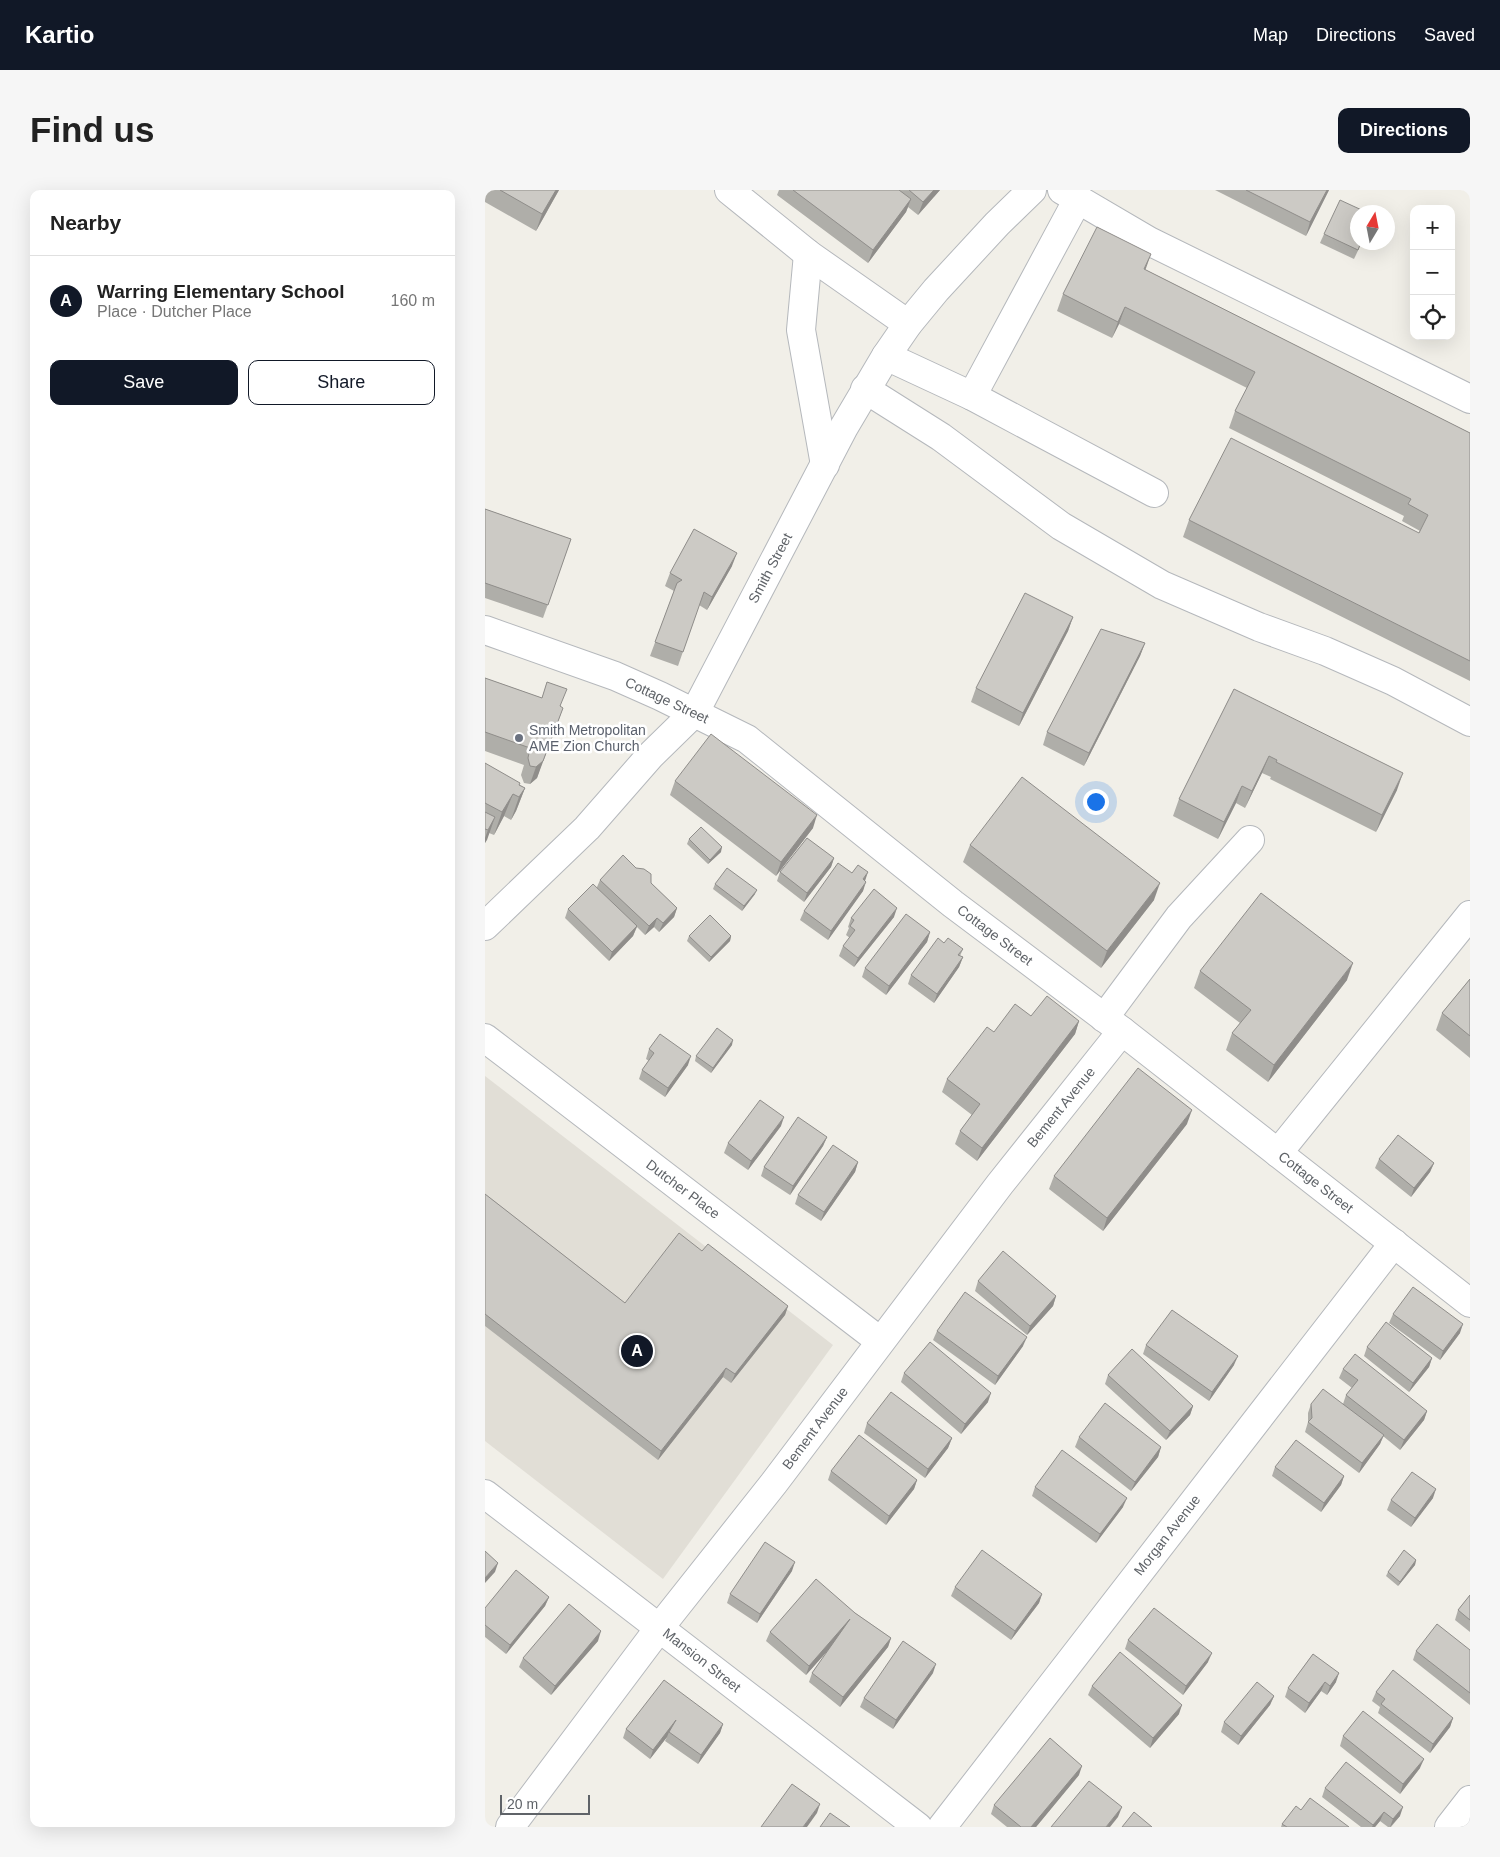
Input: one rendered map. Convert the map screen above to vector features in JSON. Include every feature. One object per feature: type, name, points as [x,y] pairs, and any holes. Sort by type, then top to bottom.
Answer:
[{"type":"street","points":[[729,190],[808,254],[908,324]]},
{"type":"street","name":"Smith Street","points":[[485,926],[587,828],[653,752],[695,712],[865,389],[886,356],[908,324],[964,259],[1032,190]]},
{"type":"street","points":[[972,396],[1070,194],[1149,241],[1470,399]]},
{"type":"street","points":[[808,254],[801,330],[825,464]]},
{"type":"street","points":[[886,356],[972,396],[1154,493]]},
{"type":"street","points":[[865,389],[941,437],[1061,526],[1162,585],[1259,627],[1333,654],[1393,681],[1470,722]]},
{"type":"street","name":"Cottage Street","points":[[485,630],[615,676],[695,712],[747,739],[884,850],[1113,1025],[1470,1303]]},
{"type":"street","name":"Bement Avenue","points":[[510,1827],[660,1627],[774,1483],[880,1340],[1000,1184],[1113,1025],[1179,916],[1250,840]]},
{"type":"street","points":[[1278,1153],[1470,915]]},
{"type":"street","name":"Dutcher Place","points":[[485,1038],[880,1340]]},
{"type":"street","name":"Morgan Avenue","points":[[942,1827],[1394,1243]]},
{"type":"street","name":"Mansion Street","points":[[485,1494],[918,1827]]},
{"type":"street","points":[[1449,1827],[1470,1800]]},
{"type":"shaded area","points":[[485,1076],[833,1345],[663,1579],[485,1441]]},
{"type":"building","points":[[500,190],[556,190],[542,214]]},
{"type":"building","points":[[793,190],[899,190],[911,199],[873,250]]},
{"type":"building","points":[[909,190],[934,190],[923,202]]},
{"type":"building","points":[[1246,190],[1327,190],[1310,222]]},
{"type":"building","points":[[1340,200],[1351,205],[1350,246],[1324,234]]},
{"type":"building","points":[[1097,227],[1151,254],[1144,269],[1470,433],[1470,661],[1189,520],[1231,438],[1419,533],[1428,515],[1408,504],[1411,499],[1235,411],[1255,372],[1125,307],[1118,322],[1063,294]]},
{"type":"building","points":[[485,509],[571,539],[548,605],[485,583]]},
{"type":"building","points":[[694,529],[737,553],[712,597],[704,592],[683,652],[655,642],[677,583],[682,580],[670,573]]},
{"type":"building","points":[[1025,593],[1073,617],[1023,713],[976,688]]},
{"type":"building","points":[[1101,629],[1145,643],[1089,753],[1047,732]]},
{"type":"building","name":"Smith Metropolitan AME Zion Church","points":[[485,678],[542,698],[547,682],[567,689],[560,706],[563,708],[543,761],[536,767],[530,766],[528,758],[530,748],[485,732]]},
{"type":"building","points":[[1234,689],[1403,773],[1382,815],[1276,762],[1277,760],[1269,756],[1252,791],[1242,786],[1224,822],[1179,799]]},
{"type":"building","points":[[711,734],[817,815],[781,862],[675,781]]},
{"type":"building","points":[[485,763],[520,783],[519,785],[525,788],[519,797],[513,794],[502,812],[485,803]]},
{"type":"building","points":[[1022,777],[1160,883],[1107,951],[970,845]]},
{"type":"building","points":[[485,812],[495,817],[488,830],[485,829]]},
{"type":"building","points":[[701,827],[722,847],[710,860],[689,839]]},
{"type":"building","points":[[807,838],[834,858],[807,893],[780,872]]},
{"type":"building","points":[[623,855],[636,868],[644,869],[651,874],[651,883],[677,908],[663,923],[657,918],[649,926],[600,880]]},
{"type":"building","points":[[838,863],[852,873],[858,865],[868,872],[863,879],[866,882],[831,931],[804,911]]},
{"type":"building","points":[[727,868],[757,890],[744,906],[715,884]]},
{"type":"building","points":[[593,884],[637,926],[612,952],[568,909]]},
{"type":"building","points":[[874,889],[897,908],[858,958],[843,946],[855,930],[850,926],[854,920],[851,918]]},
{"type":"building","points":[[1261,893],[1353,963],[1274,1065],[1232,1033],[1251,1010],[1200,971]]},
{"type":"building","points":[[906,914],[930,932],[889,986],[865,968]]},
{"type":"building","points":[[710,915],[731,936],[711,957],[689,936]]},
{"type":"building","points":[[938,938],[944,943],[948,938],[963,949],[958,955],[963,957],[937,994],[911,975]]},
{"type":"building","points":[[1470,979],[1470,1036],[1442,1013]]},
{"type":"building","points":[[1047,996],[1079,1021],[982,1148],[960,1131],[980,1104],[947,1079],[987,1027],[994,1032],[1015,1004],[1031,1016]]},
{"type":"building","points":[[717,1028],[733,1040],[713,1068],[696,1056]]},
{"type":"building","points":[[660,1034],[691,1056],[668,1088],[642,1070],[654,1053],[649,1049]]},
{"type":"building","points":[[1138,1068],[1192,1110],[1107,1218],[1054,1176]]},
{"type":"building","points":[[760,1100],[784,1117],[751,1161],[728,1143]]},
{"type":"building","points":[[798,1117],[827,1137],[793,1186],[764,1167]]},
{"type":"building","points":[[1398,1135],[1434,1163],[1414,1188],[1379,1159]]},
{"type":"building","points":[[833,1145],[858,1162],[824,1212],[798,1195]]},
{"type":"building","points":[[485,1194],[625,1303],[679,1233],[702,1251],[708,1244],[788,1306],[735,1374],[726,1368],[661,1451],[485,1314]]},
{"type":"building","points":[[1003,1251],[1056,1296],[1030,1326],[978,1281]]},
{"type":"building","points":[[1413,1287],[1463,1324],[1443,1351],[1393,1314]]},
{"type":"building","points":[[965,1292],[1027,1337],[998,1376],[937,1331]]},
{"type":"building","points":[[1172,1310],[1238,1356],[1212,1392],[1146,1345]]},
{"type":"building","points":[[1386,1322],[1432,1358],[1413,1383],[1367,1347]]},
{"type":"building","points":[[930,1342],[991,1393],[965,1424],[904,1373]]},
{"type":"building","points":[[1132,1349],[1193,1406],[1170,1431],[1108,1375]]},
{"type":"building","points":[[1355,1354],[1427,1411],[1404,1440],[1346,1395],[1358,1380],[1343,1369]]},
{"type":"building","points":[[1323,1389],[1384,1435],[1362,1463],[1308,1422],[1312,1418],[1311,1404]]},
{"type":"building","points":[[891,1392],[952,1438],[928,1469],[867,1423]]},
{"type":"building","points":[[1105,1403],[1161,1447],[1135,1482],[1079,1437]]},
{"type":"building","points":[[859,1435],[917,1480],[889,1516],[831,1471]]},
{"type":"building","points":[[1296,1440],[1344,1476],[1324,1503],[1275,1467]]},
{"type":"building","points":[[1062,1450],[1127,1498],[1100,1534],[1035,1487]]},
{"type":"building","points":[[1412,1472],[1436,1489],[1415,1518],[1391,1500]]},
{"type":"building","points":[[765,1542],[795,1562],[760,1614],[730,1594]]},
{"type":"building","points":[[982,1550],[1042,1594],[1015,1631],[955,1587]]},
{"type":"building","points":[[1404,1550],[1416,1560],[1400,1582],[1388,1572]]},
{"type":"building","points":[[485,1551],[498,1563],[485,1578]]},
{"type":"building","points":[[516,1570],[549,1597],[510,1645],[485,1625],[485,1608]]},
{"type":"building","points":[[816,1579],[855,1613],[891,1638],[843,1697],[812,1673],[850,1619],[809,1666],[770,1632]]},
{"type":"building","points":[[1470,1595],[1470,1620],[1458,1610]]},
{"type":"building","points":[[569,1604],[601,1631],[555,1686],[523,1658]]},
{"type":"building","points":[[1154,1608],[1212,1653],[1186,1686],[1128,1640]]},
{"type":"building","points":[[1437,1624],[1470,1650],[1470,1693],[1416,1651]]},
{"type":"building","points":[[903,1641],[936,1664],[896,1720],[864,1698]]},
{"type":"building","points":[[1120,1652],[1182,1705],[1153,1738],[1092,1686]]},
{"type":"building","points":[[1313,1654],[1339,1673],[1330,1686],[1325,1682],[1309,1703],[1288,1688]]},
{"type":"building","points":[[1393,1670],[1453,1718],[1433,1744],[1381,1704],[1385,1699],[1376,1692]]},
{"type":"building","points":[[664,1680],[723,1724],[701,1755],[669,1732],[676,1720],[653,1750],[626,1729]]},
{"type":"building","points":[[1257,1682],[1274,1696],[1241,1736],[1224,1722]]},
{"type":"building","points":[[1363,1711],[1424,1759],[1403,1784],[1343,1736]]},
{"type":"building","points":[[1050,1738],[1082,1766],[1031,1827],[1021,1827],[994,1805]]},
{"type":"building","points":[[1346,1762],[1403,1807],[1393,1819],[1384,1812],[1373,1825],[1325,1788]]},
{"type":"building","points":[[1089,1781],[1122,1807],[1106,1827],[1051,1827]]},
{"type":"building","points":[[792,1784],[820,1804],[803,1827],[761,1827]]},
{"type":"building","points":[[1310,1798],[1349,1827],[1287,1827],[1282,1824],[1296,1806],[1301,1810]]},
{"type":"building","points":[[1134,1812],[1152,1827],[1122,1827]]},
{"type":"building","points":[[830,1813],[850,1827],[820,1827]]},
{"type":"place","name":"Smith Metropolitan AME Zion Church","points":[[519,738]]},
{"type":"place","name":"Warring Elementary School","points":[[637,1351]]}]
